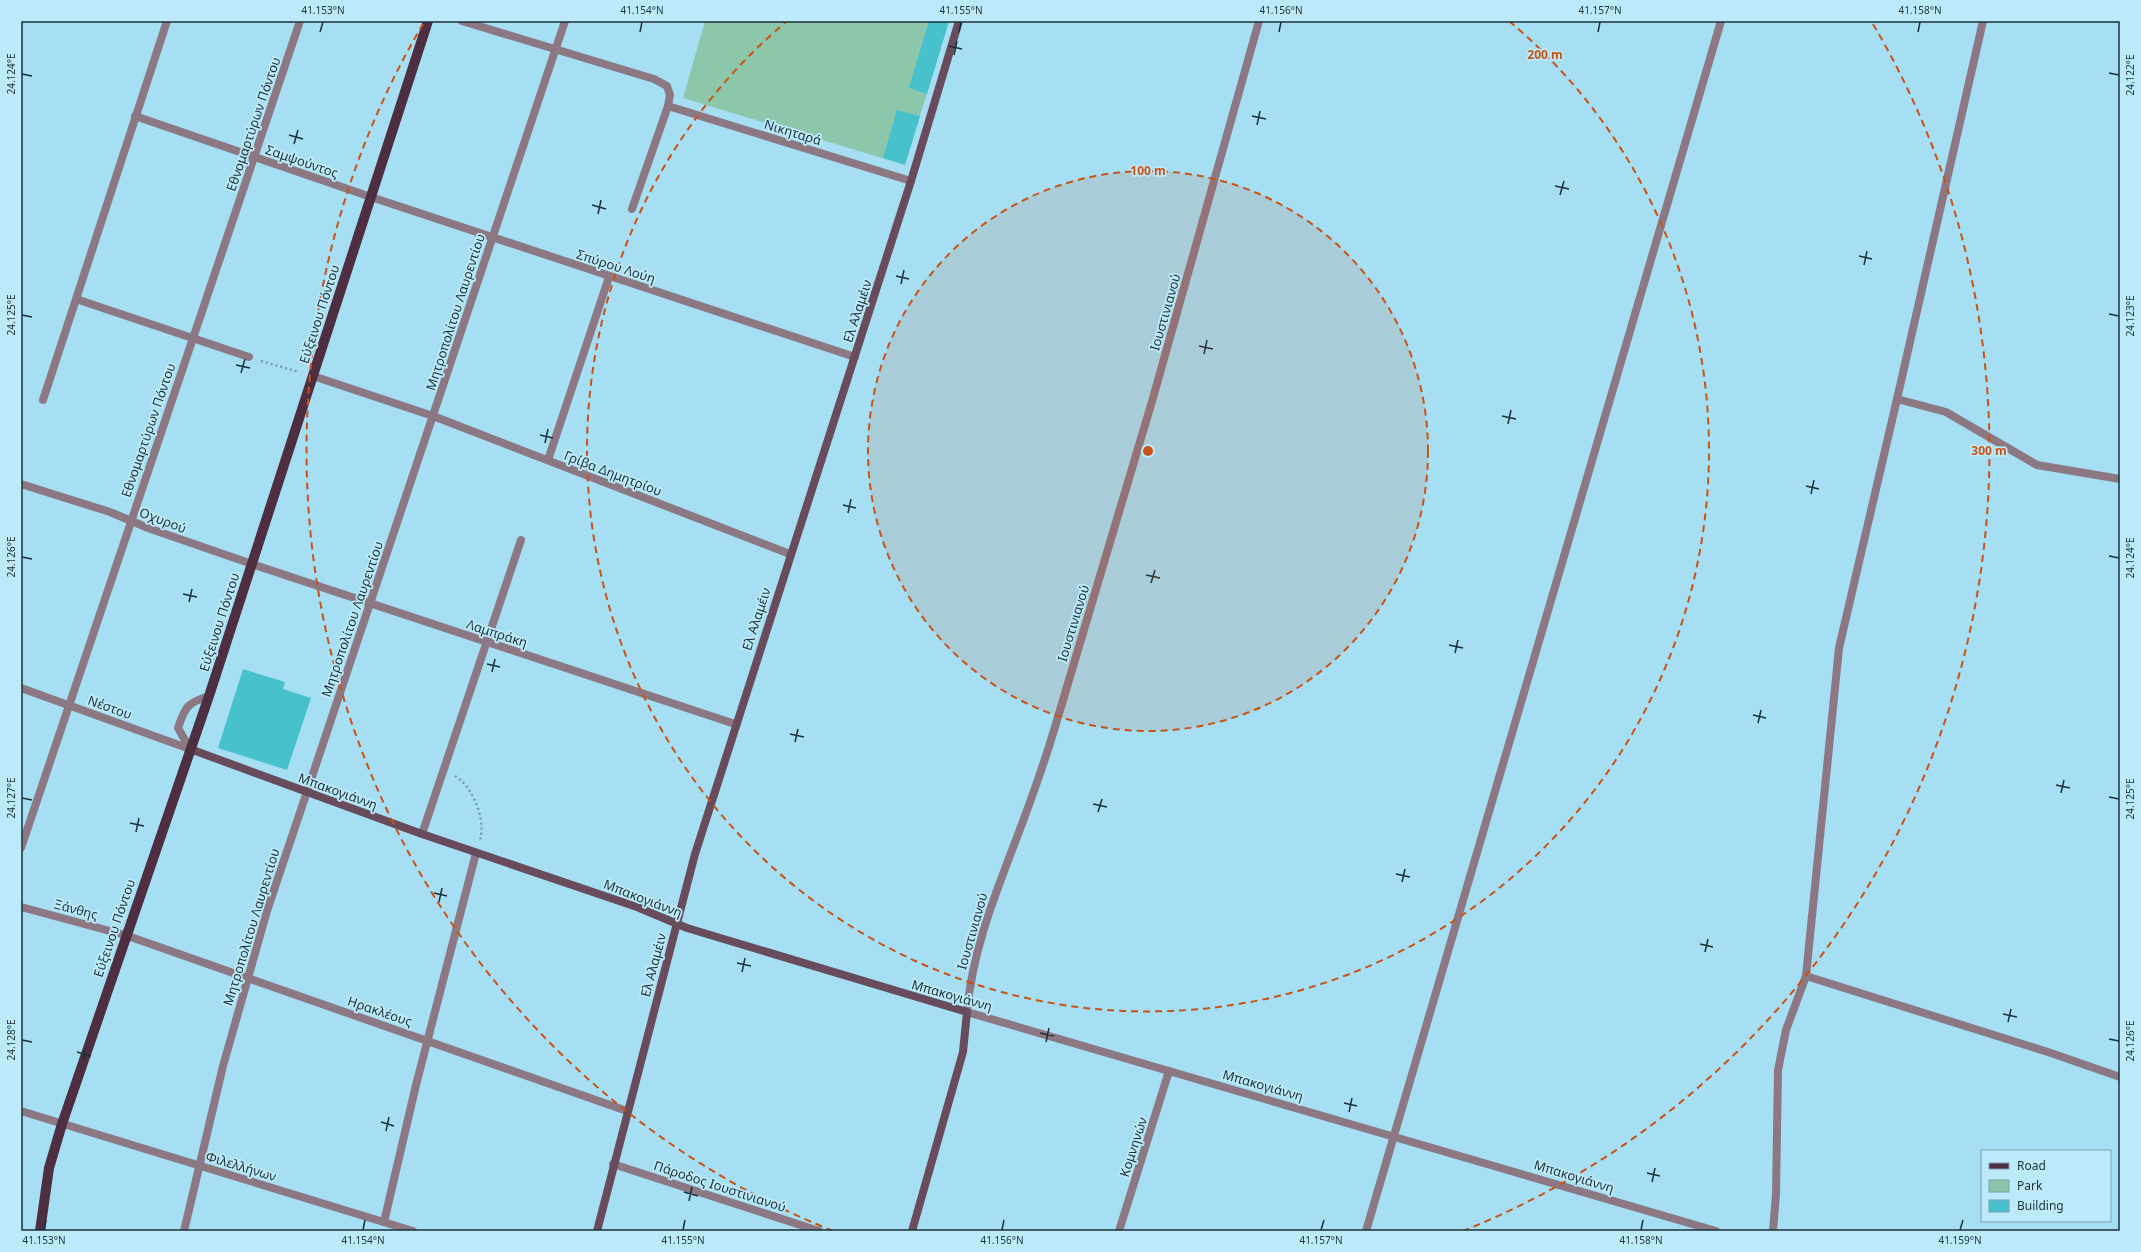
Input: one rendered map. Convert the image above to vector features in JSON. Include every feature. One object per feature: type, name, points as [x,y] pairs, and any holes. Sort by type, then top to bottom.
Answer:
[{"type":"main road","name":"Εύξεινου Πόντου","points":[[40,1231],[49,1168],[62,1124],[209,696],[428,21]]},
{"type":"street","points":[[43,400],[167,21]]},
{"type":"street","name":"Εθνομαρτύρων Πόντου","points":[[21,848],[300,21]]},
{"type":"street","points":[[462,21],[482,24],[556,49],[654,79],[667,86],[670,95],[668,106],[632,209]]},
{"type":"street","name":"Μητροπολίτου Λαυρεντίου","points":[[184,1231],[223,1066],[266,911],[371,604],[565,21]]},
{"type":"street","name":"Ελ Αλαμέιν","points":[[597,1231],[676,923],[735,724],[855,357],[911,181],[959,21]]},
{"type":"street","name":"Ιουστινιανού","points":[[912,1231],[962,1052],[971,975],[978,948],[993,899],[1041,771],[1055,727],[1153,398],[1260,21]]},
{"type":"street","points":[[1366,1231],[1721,21]]},
{"type":"street","points":[[1773,1231],[1776,1201],[1777,1092],[1780,1054],[1786,1030],[1806,976],[1839,648],[1983,21]]},
{"type":"street","name":"Νικηταρά","points":[[668,106],[911,181]]},
{"type":"street","name":"Σαμψούντος","points":[[135,116],[371,197]]},
{"type":"street","name":"Σπύρου Λούη","points":[[371,197],[855,357]]},
{"type":"street","points":[[548,460],[609,276]]},
{"type":"street","points":[[76,299],[249,357]]},
{"type":"street","name":"Γρίβα Δημητρίου","points":[[313,376],[433,416],[790,554]]},
{"type":"street","points":[[1897,399],[1946,412],[2037,465],[2120,479]]},
{"type":"street","name":"Οχυρού","points":[[21,484],[252,564]]},
{"type":"street","points":[[422,834],[521,540]]},
{"type":"street","name":"Λαμπράκη","points":[[252,564],[735,724]]},
{"type":"street","name":"Νέστου","points":[[21,688],[190,749]]},
{"type":"street","points":[[190,749],[178,728],[184,709],[196,700],[209,696]]},
{"type":"street","name":"Μπακογιάννη","points":[[190,749],[422,834],[630,905],[676,923],[967,1012],[1393,1135],[1716,1231]]},
{"type":"street","points":[[384,1222],[427,1040],[476,853]]},
{"type":"street","name":"Ξάνθης","points":[[21,907],[126,935]]},
{"type":"street","name":"Ηρακλέους","points":[[126,935],[627,1111]]},
{"type":"street","points":[[1806,976],[2048,1052],[2120,1077]]},
{"type":"street","name":"Κομνηνών","points":[[1119,1231],[1170,1070]]},
{"type":"street","name":"Φιλελλήνων","points":[[21,1111],[413,1231]]},
{"type":"street","name":"Πάροδος Ιουστινιανού","points":[[613,1164],[819,1231]]},
{"type":"path","points":[[249,357],[313,376]]},
{"type":"path","points":[[444,770],[458,778],[463,784],[470,793],[478,812],[482,827],[476,853]]},
{"type":"green space","points":[[705,21],[949,21],[905,165],[683,98]]},
{"type":"building","points":[[929,21],[949,21],[927,94],[909,88]]},
{"type":"building","points":[[897,110],[920,116],[905,165],[883,158]]},
{"type":"building","points":[[243,669],[285,682],[283,689],[311,698],[287,770],[218,748]]}]
